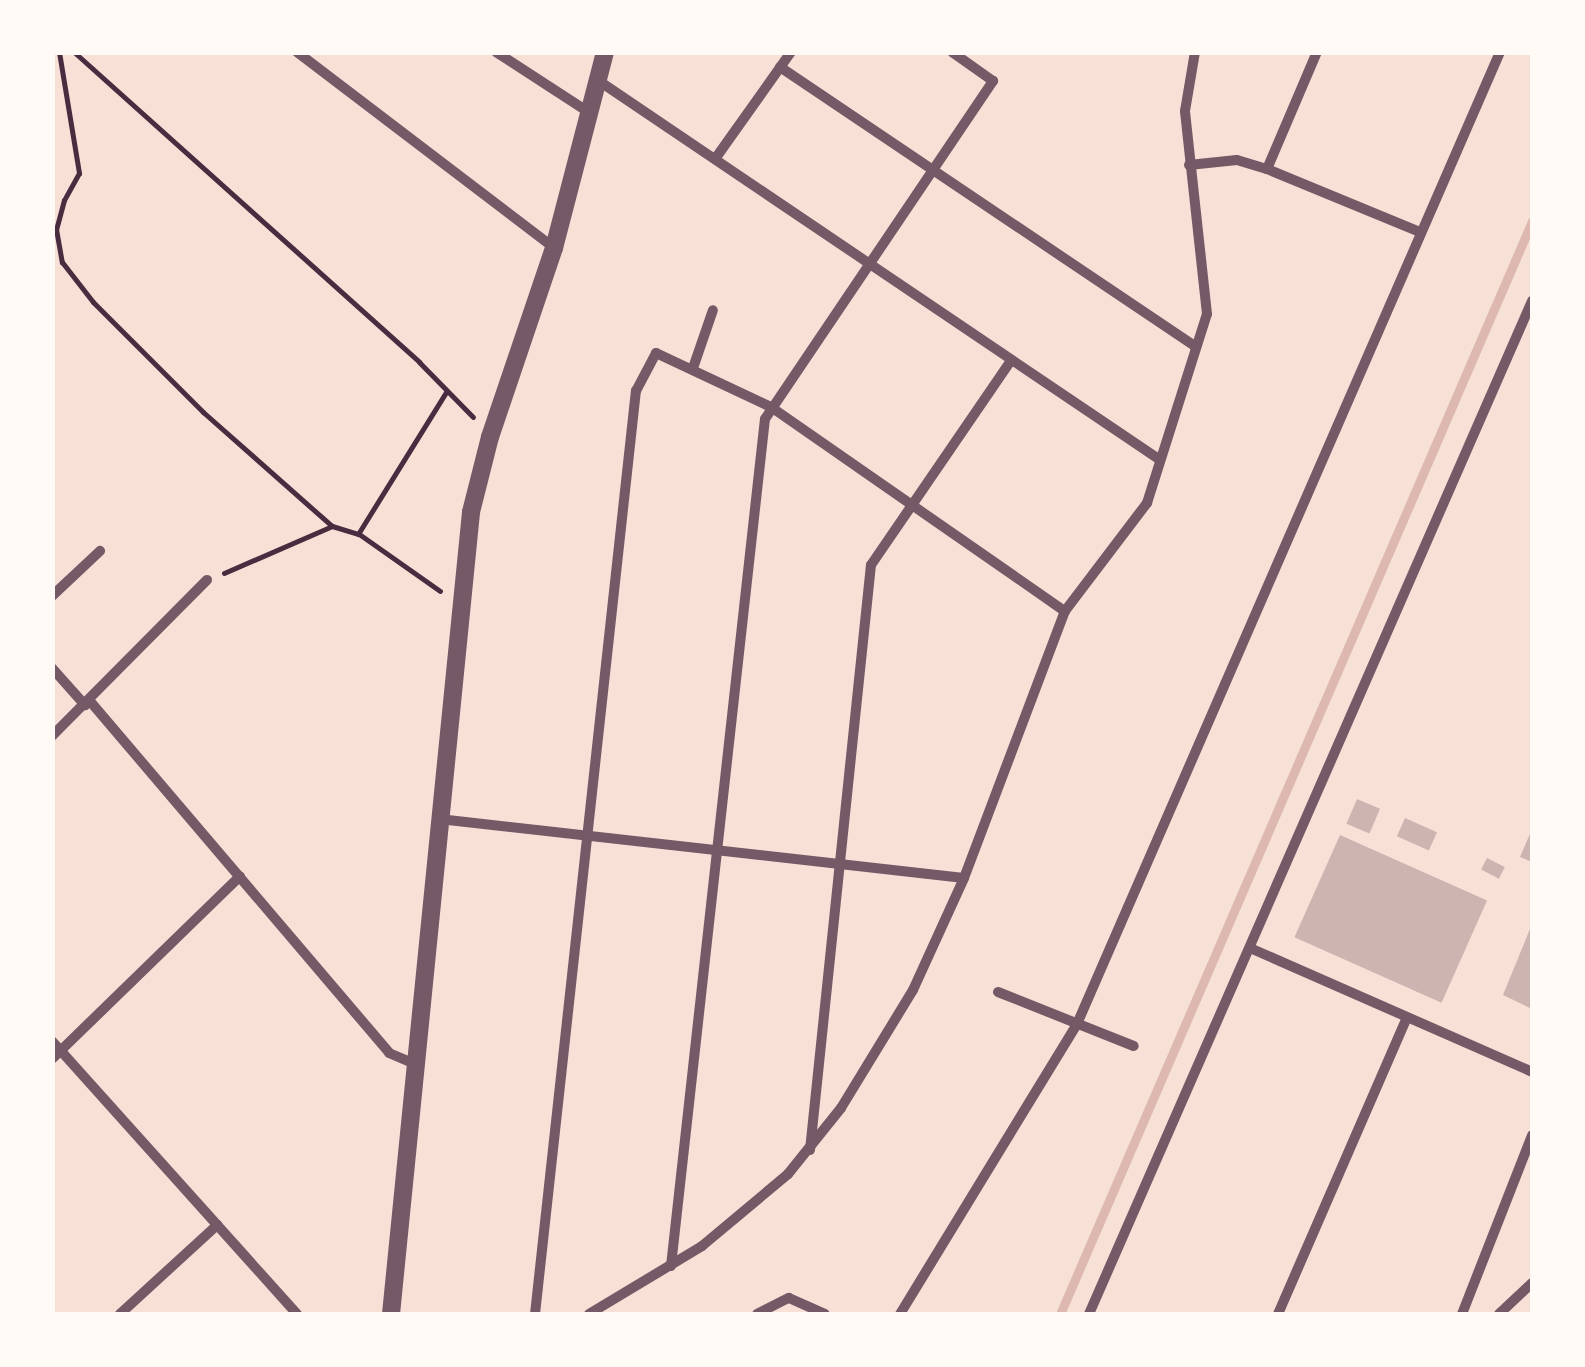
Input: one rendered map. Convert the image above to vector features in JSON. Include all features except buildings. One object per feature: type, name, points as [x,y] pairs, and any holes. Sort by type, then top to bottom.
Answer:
[{"type":"street","points":[[297,52],[554,248]]},
{"type":"street","points":[[496,52],[591,114]]},
{"type":"street","points":[[391,1314],[470,512],[490,436],[554,248],[606,52]]},
{"type":"street","points":[[715,159],[790,52]]},
{"type":"street","points":[[670,1266],[765,419],[993,81],[952,52]]},
{"type":"street","points":[[589,1314],[670,1266],[743,1214],[810,1151],[897,1019],[964,878],[1066,612],[1147,503],[1207,314],[1186,111],[1195,52]]},
{"type":"street","points":[[1268,169],[1317,52]]},
{"type":"street","points":[[900,1314],[1078,1024],[1500,52]]},
{"type":"street","points":[[780,67],[1196,347]]},
{"type":"street","points":[[599,81],[1160,460]]},
{"type":"street","points":[[1189,165],[1237,160],[1420,232]]},
{"type":"street","points":[[1089,1314],[1532,300]]},
{"type":"street","points":[[692,368],[713,310]]},
{"type":"street","points":[[535,1314],[636,391],[656,353],[772,406],[1066,612]]},
{"type":"street","points":[[810,1151],[872,564],[1010,362]]},
{"type":"street","points":[[52,596],[100,551]]},
{"type":"street","points":[[52,736],[207,580]]},
{"type":"street","points":[[52,668],[87,702],[240,876],[389,1052],[413,1063]]},
{"type":"street","points":[[438,819],[964,878]]},
{"type":"street","points":[[57,1055],[240,876]]},
{"type":"street","points":[[1250,948],[1532,1072]]},
{"type":"street","points":[[998,992],[1134,1046]]},
{"type":"street","points":[[1278,1314],[1407,1018]]},
{"type":"street","points":[[52,1041],[57,1055],[297,1314]]},
{"type":"street","points":[[1462,1314],[1532,1135]]},
{"type":"street","points":[[120,1314],[216,1225]]},
{"type":"street","points":[[1498,1314],[1532,1283]]},
{"type":"street","points":[[757,1314],[789,1298],[826,1314]]},
{"type":"path","points":[[59,52],[79,173],[64,200],[56,229],[62,262],[93,302],[203,412],[332,526],[358,534],[446,596]]},
{"type":"path","points":[[74,52],[419,362],[478,422]]},
{"type":"path","points":[[358,534],[446,392]]},
{"type":"path","points":[[207,580],[332,526]]},
{"type":"waterway","points":[[1060,1314],[1532,221]]}]
